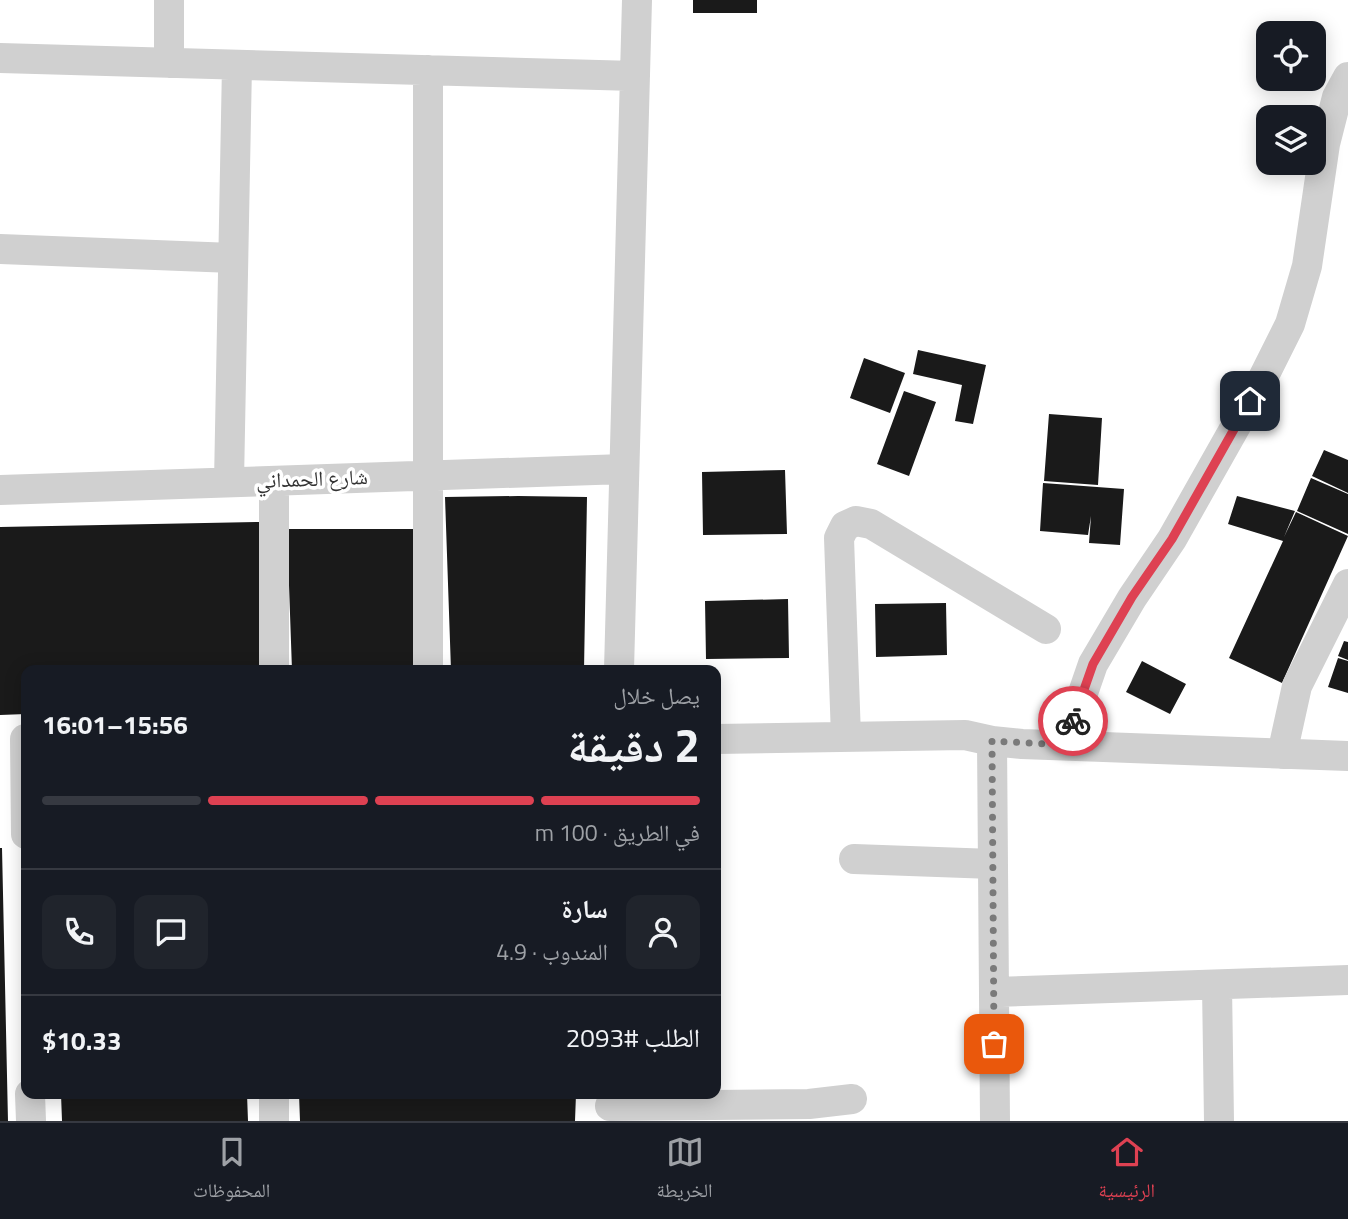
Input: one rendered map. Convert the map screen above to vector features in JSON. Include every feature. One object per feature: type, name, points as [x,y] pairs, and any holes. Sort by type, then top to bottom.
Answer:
[{"type":"street","points":[[169,0],[169,63]]},
{"type":"street","points":[[619,665],[637,0]]},
{"type":"street","points":[[0,58],[635,76]]},
{"type":"street","points":[[229,482],[237,65]]},
{"type":"street","points":[[428,70],[428,665]]},
{"type":"street","points":[[1065,745],[1093,664],[1132,597],[1172,539],[1263,379],[1290,324],[1307,266],[1325,144],[1337,97],[1348,77]]},
{"type":"street","points":[[0,249],[233,258]]},
{"type":"street","name":"شارع الحمداني","points":[[0,490],[624,469]]},
{"type":"street","points":[[274,481],[274,665]]},
{"type":"street","points":[[846,737],[839,538],[845,526],[856,521],[871,524],[1046,629]]},
{"type":"street","points":[[1282,754],[1297,685],[1348,584]]},
{"type":"street","points":[[721,739],[965,735],[992,741],[1348,756]]},
{"type":"street","points":[[17,739],[21,781]]},
{"type":"street","points":[[992,741],[995,1121]]},
{"type":"street","points":[[854,859],[993,864]]},
{"type":"street","points":[[994,992],[1348,981]]},
{"type":"street","points":[[1217,985],[1219,1121]]},
{"type":"street","points":[[30,1099],[31,1121]]},
{"type":"street","points":[[274,1099],[274,1121]]},
{"type":"street","points":[[610,1107],[809,1104],[852,1099]]},
{"type":"building","points":[[693,0],[757,0],[757,13],[693,13]]},
{"type":"building","points":[[918,350],[986,365],[973,424],[955,421],[962,385],[913,374]]},
{"type":"building","points":[[864,358],[905,373],[890,413],[850,398]]},
{"type":"building","points":[[904,391],[936,402],[909,476],[877,464]]},
{"type":"building","points":[[1049,414],[1102,418],[1098,485],[1044,481]]},
{"type":"building","points":[[1324,450],[1348,460],[1348,493],[1312,476]]},
{"type":"building","points":[[785,470],[787,534],[703,535],[702,472]]},
{"type":"building","points":[[1311,478],[1348,494],[1348,534],[1297,511]]},
{"type":"building","points":[[1043,483],[1124,489],[1120,545],[1089,543],[1091,516],[1088,535],[1040,531]]},
{"type":"building","points":[[1237,496],[1295,511],[1284,537],[1296,512],[1348,536],[1282,683],[1229,658],[1283,541],[1228,524]]},
{"type":"building","points":[[445,497],[587,497],[584,665],[451,665]]},
{"type":"building","points":[[260,522],[263,665],[21,665],[21,714],[0,715],[0,527]]},
{"type":"building","points":[[287,529],[420,529],[418,665],[292,665]]},
{"type":"building","points":[[788,599],[789,658],[706,659],[705,601]]},
{"type":"building","points":[[946,603],[947,655],[876,657],[875,604]]},
{"type":"building","points":[[1344,641],[1348,642],[1348,660],[1338,656]]},
{"type":"building","points":[[1338,658],[1348,661],[1348,693],[1328,687]]},
{"type":"building","points":[[1142,661],[1186,684],[1170,714],[1126,692]]},
{"type":"building","points":[[2,848],[8,1121],[0,1121]]},
{"type":"building","points":[[61,1099],[247,1099],[248,1121],[62,1121]]},
{"type":"building","points":[[299,1099],[576,1099],[575,1121],[300,1121]]},
{"type":"way so far","points":[[994,1044],[992,741],[1065,745],[1073,721]]},
{"type":"route","points":[[1073,721],[1093,664],[1132,597],[1172,539],[1250,401]]}]
